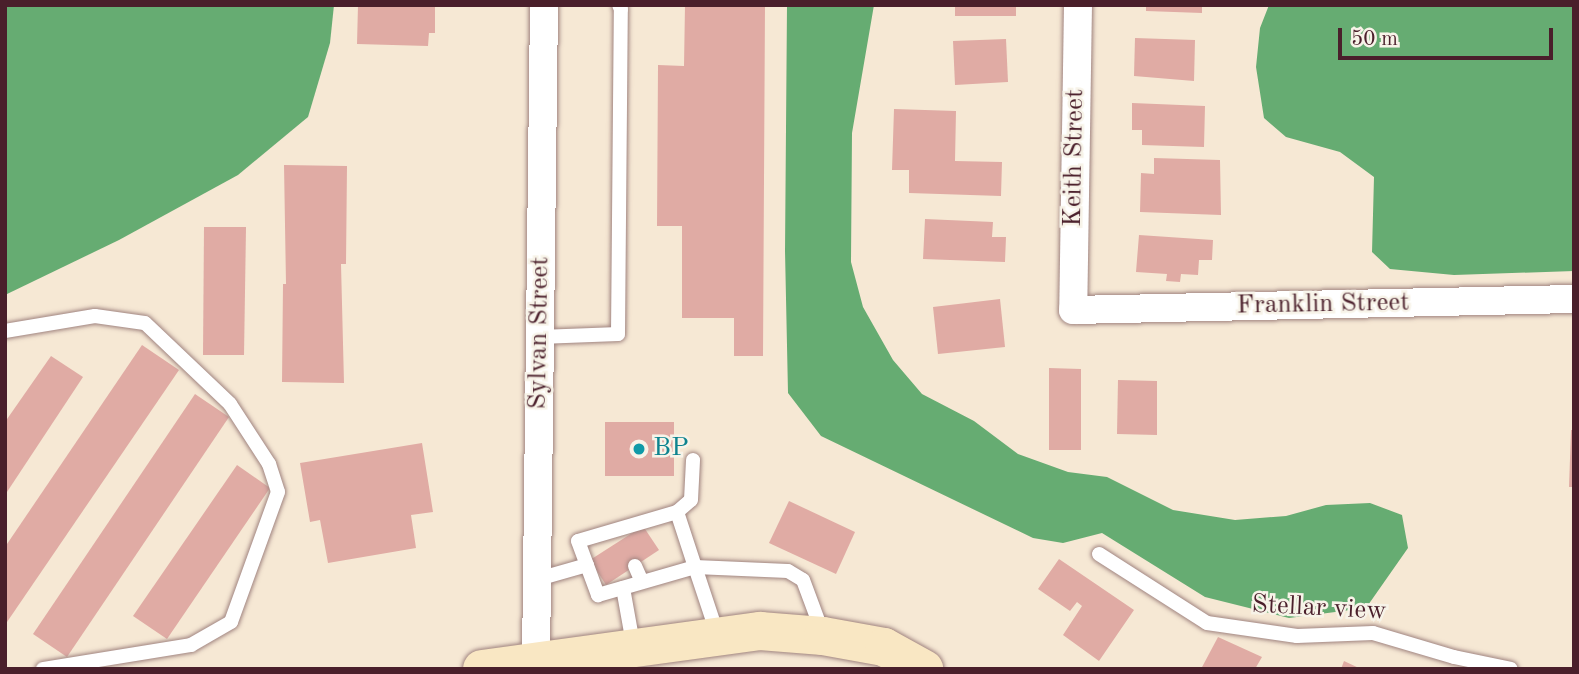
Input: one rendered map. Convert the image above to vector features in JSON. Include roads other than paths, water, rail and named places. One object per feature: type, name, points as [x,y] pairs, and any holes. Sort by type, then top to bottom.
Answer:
[{"type":"street","name":"Sylvan Street","points":[[536,660],[544,5]]},
{"type":"street","name":"Keith Street","points":[[1073,310],[1078,5]]},
{"type":"street","name":"Franklin Street","points":[[1073,310],[1574,299]]},
{"type":"street","points":[[482,669],[760,631],[823,636],[884,647],[925,669]]},
{"type":"lane","points":[[540,337],[618,334],[619,5]]},
{"type":"lane","points":[[5,331],[95,316],[145,323],[230,404],[269,464],[278,492],[231,622],[191,645],[43,669]]},
{"type":"lane","points":[[693,460],[691,500],[677,512],[619,535],[578,541],[598,595],[695,567],[788,571],[803,580],[823,636]]},
{"type":"lane","points":[[677,512],[718,638]]},
{"type":"lane","name":"Stellar view","points":[[1099,554],[1207,623],[1297,636],[1373,632],[1454,657],[1511,669]]},
{"type":"lane","points":[[537,579],[587,565]]},
{"type":"lane","points":[[635,566],[642,582]]},
{"type":"lane","points":[[623,588],[634,649]]},
{"type":"place","name":"BP","points":[[639,449]]}]
